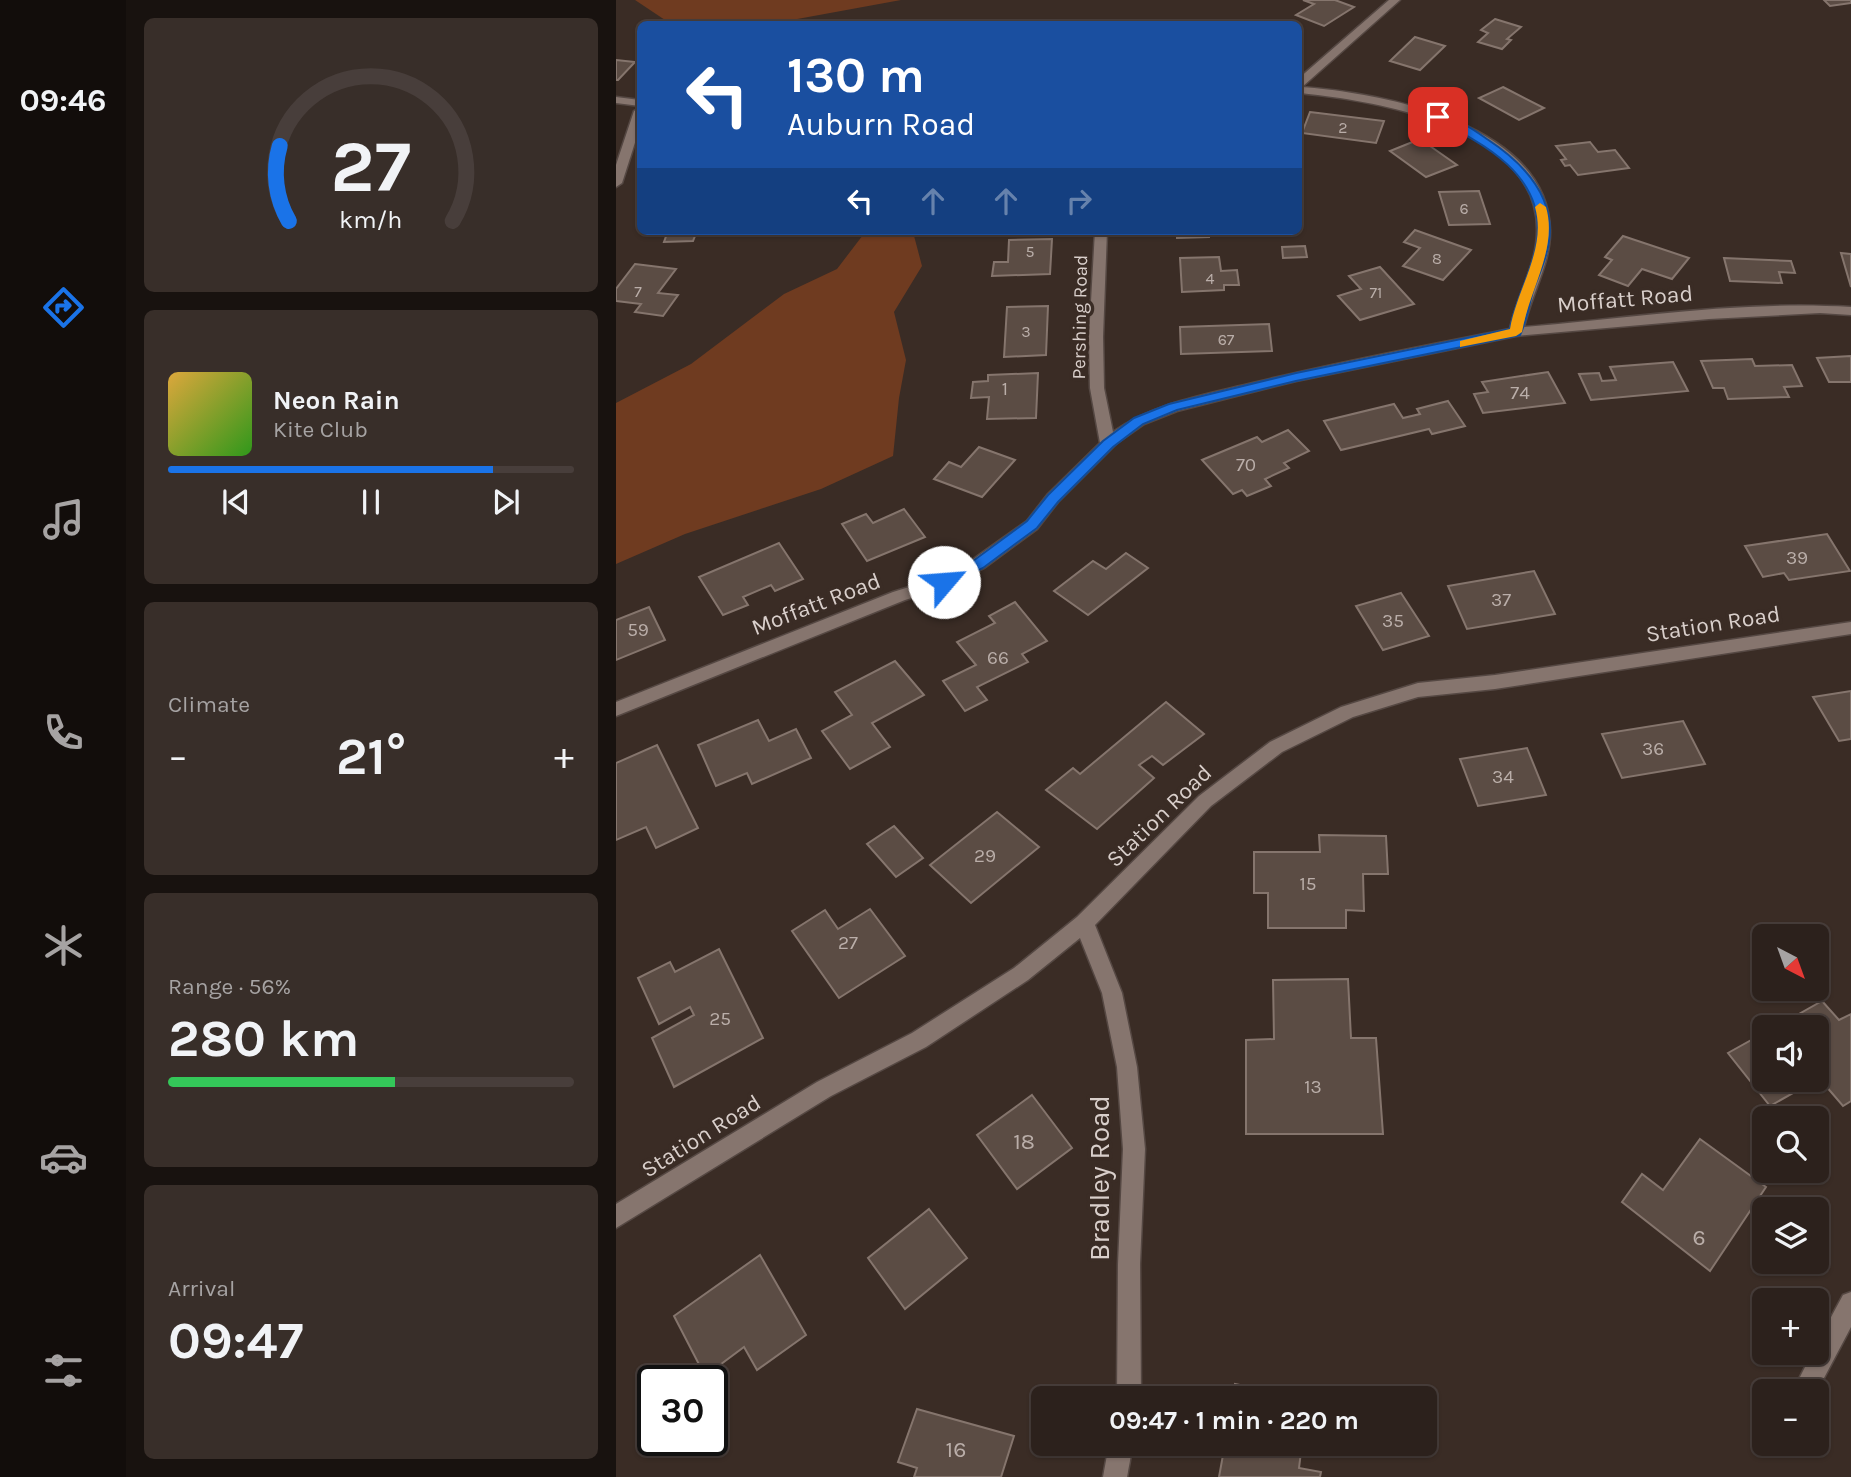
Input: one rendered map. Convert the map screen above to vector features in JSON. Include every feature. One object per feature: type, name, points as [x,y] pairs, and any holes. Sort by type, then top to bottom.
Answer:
[{"type":"street","points":[[1302,84],[1395,0]]},
{"type":"street","points":[[1302,88],[1386,100],[1438,117],[1472,133],[1521,169],[1536,192],[1544,218],[1543,243],[1518,316],[1516,332]]},
{"type":"street","points":[[616,100],[637,103]]},
{"type":"street","points":[[616,183],[637,120]]},
{"type":"street","name":"Pershing Road","points":[[1101,235],[1097,376],[1108,444]]},
{"type":"street","name":"Moffatt Road","points":[[616,709],[899,596],[944,582],[978,564],[1032,524],[1053,498],[1108,444],[1139,421],[1174,407],[1296,377],[1516,332],[1709,315],[1820,309],[1851,311]]},
{"type":"street","name":"Station Road","points":[[616,1217],[824,1090],[919,1040],[1021,974],[1084,923],[1205,801],[1276,747],[1347,712],[1418,690],[1495,682],[1851,628]]},
{"type":"street","name":"Bradley Road","points":[[1084,923],[1112,993],[1127,1066],[1134,1149],[1129,1264],[1129,1386]]},
{"type":"street","points":[[1811,1379],[1851,1303]]},
{"type":"street","points":[[1115,1477],[1119,1456]]},
{"type":"shaded area","points":[[635,0],[901,0],[786,21],[666,21]]},
{"type":"shaded area","points":[[863,235],[914,235],[922,266],[894,312],[906,360],[893,456],[821,489],[685,534],[616,564],[616,403],[691,364],[784,294],[837,269]]},
{"type":"building","points":[[1303,0],[1335,0],[1354,7],[1324,26],[1296,15],[1314,4]]},
{"type":"building","points":[[1824,0],[1851,0],[1851,3],[1830,6]]},
{"type":"building","points":[[1495,19],[1521,27],[1507,39],[1511,40],[1502,49],[1478,42],[1488,33],[1481,30]]},
{"type":"building","points":[[1415,37],[1445,46],[1420,70],[1390,61]]},
{"type":"building","points":[[616,60],[635,62],[618,80],[616,80]]},
{"type":"building","points":[[1503,87],[1544,108],[1519,120],[1479,98]]},
{"type":"building","points":[[1310,112],[1384,121],[1376,143],[1302,133]]},
{"type":"building","points":[[1420,139],[1457,165],[1426,177],[1390,151]]},
{"type":"building","points":[[1590,142],[1598,152],[1615,150],[1629,168],[1578,175],[1570,165],[1565,166],[1561,160],[1566,159],[1556,146]]},
{"type":"building","points":[[1479,191],[1490,224],[1449,225],[1439,192]]},
{"type":"building","points":[[1415,230],[1471,250],[1443,280],[1403,266],[1420,248],[1404,242]]},
{"type":"building","points":[[667,235],[695,235],[693,241],[664,242]]},
{"type":"building","points":[[1177,235],[1209,235],[1209,237],[1177,238]]},
{"type":"building","points":[[1623,236],[1689,258],[1672,279],[1642,269],[1628,286],[1599,275],[1612,260],[1605,257]]},
{"type":"building","points":[[1052,239],[1050,274],[992,276],[994,262],[1008,262],[1009,240]]},
{"type":"building","points":[[1305,246],[1307,257],[1283,258],[1282,247]]},
{"type":"building","points":[[1841,253],[1851,254],[1851,287]]},
{"type":"building","points":[[1219,257],[1221,271],[1237,270],[1239,285],[1224,285],[1224,290],[1182,292],[1180,258]]},
{"type":"building","points":[[1724,258],[1791,261],[1795,273],[1779,272],[1782,283],[1730,281]]},
{"type":"building","points":[[635,264],[676,269],[658,293],[678,295],[663,316],[635,312],[641,304],[616,301],[616,289]]},
{"type":"building","points":[[1380,267],[1414,304],[1360,320],[1338,296],[1361,289],[1349,276]]},
{"type":"building","points":[[1048,306],[1046,355],[1004,357],[1007,307]]},
{"type":"building","points":[[1269,324],[1272,351],[1181,354],[1180,327]]},
{"type":"building","points":[[1851,356],[1851,382],[1829,382],[1817,358]]},
{"type":"building","points":[[1752,359],[1755,366],[1792,365],[1802,386],[1784,387],[1789,397],[1728,399],[1724,388],[1713,388],[1701,361]]},
{"type":"building","points":[[1673,362],[1688,391],[1591,400],[1579,374],[1599,373],[1602,381],[1616,380],[1610,367]]},
{"type":"building","points":[[1548,372],[1565,403],[1483,413],[1474,394],[1488,392],[1482,382]]},
{"type":"building","points":[[1038,373],[1036,418],[987,419],[989,397],[971,398],[973,382],[988,381],[988,375]]},
{"type":"building","points":[[1448,401],[1465,426],[1432,434],[1429,429],[1341,450],[1324,421],[1394,404],[1403,418],[1420,414],[1417,409]]},
{"type":"building","points":[[1288,430],[1309,451],[1284,463],[1289,468],[1265,479],[1271,486],[1247,496],[1242,490],[1233,494],[1202,460],[1257,437],[1262,442]]},
{"type":"building","points":[[979,447],[1015,460],[982,497],[934,479],[949,462],[961,467]]},
{"type":"building","points":[[904,509],[925,537],[867,561],[842,524],[866,514],[873,523]]},
{"type":"building","points":[[1827,534],[1850,571],[1789,580],[1784,573],[1763,577],[1745,546]]},
{"type":"building","points":[[779,543],[803,579],[775,591],[771,585],[743,597],[748,605],[723,615],[699,577]]},
{"type":"building","points":[[1126,553],[1148,568],[1088,615],[1054,591],[1093,561],[1106,569]]},
{"type":"building","points":[[1534,571],[1555,614],[1467,629],[1448,586]]},
{"type":"building","points":[[1401,593],[1429,636],[1383,650],[1356,606]]},
{"type":"building","points":[[1015,602],[1047,641],[1022,654],[1028,662],[977,687],[987,700],[965,711],[943,681],[976,665],[957,642],[995,623],[989,616]]},
{"type":"building","points":[[649,607],[665,640],[616,660],[616,620]]},
{"type":"building","points":[[895,661],[924,695],[872,723],[890,747],[850,769],[822,731],[852,715],[835,692]]},
{"type":"building","points":[[1851,691],[1851,739],[1839,741],[1813,697]]},
{"type":"building","points":[[1166,702],[1204,734],[1163,765],[1152,756],[1139,765],[1154,778],[1097,829],[1046,790],[1073,768],[1080,774]]},
{"type":"building","points":[[758,720],[769,741],[796,729],[811,758],[752,784],[747,773],[716,786],[698,745]]},
{"type":"building","points":[[1683,721],[1705,764],[1622,778],[1602,734]]},
{"type":"building","points":[[657,745],[698,828],[656,848],[646,827],[616,840],[616,763]]},
{"type":"building","points":[[1527,748],[1546,795],[1478,806],[1460,759]]},
{"type":"building","points":[[997,812],[1039,847],[971,903],[930,865]]},
{"type":"building","points":[[894,826],[923,858],[896,877],[867,844]]},
{"type":"building","points":[[1319,835],[1386,836],[1388,874],[1363,874],[1364,911],[1346,910],[1346,928],[1268,928],[1268,893],[1254,893],[1254,852],[1320,852]]},
{"type":"building","points":[[870,909],[905,956],[839,998],[792,931],[825,910],[838,929]]},
{"type":"building","points":[[719,949],[763,1038],[674,1087],[652,1038],[694,1015],[690,1007],[659,1024],[638,978],[670,962],[675,972]]},
{"type":"building","points":[[1348,979],[1351,1038],[1376,1038],[1383,1134],[1246,1134],[1246,1040],[1274,1039],[1273,980]]},
{"type":"building","points":[[1822,1001],[1839,1020],[1851,1014],[1851,1101],[1843,1106],[1829,1090],[1829,1015],[1799,1014]]},
{"type":"building","points":[[1752,1040],[1752,1083],[1728,1053]]},
{"type":"building","points":[[1759,1092],[1795,1092],[1770,1106]]},
{"type":"building","points":[[1032,1095],[1072,1148],[1017,1189],[977,1135]]},
{"type":"building","points":[[1700,1139],[1752,1177],[1752,1183],[1760,1183],[1766,1187],[1759,1197],[1752,1197],[1752,1208],[1710,1271],[1622,1202],[1642,1174],[1663,1190]]},
{"type":"building","points":[[929,1209],[967,1258],[905,1309],[868,1258]]},
{"type":"building","points":[[760,1255],[806,1335],[757,1370],[744,1347],[720,1365],[699,1365],[674,1316]]},
{"type":"building","points":[[917,1409],[1014,1436],[1001,1477],[914,1477],[917,1468],[898,1462]]},
{"type":"building","points":[[1223,1456],[1300,1456],[1299,1468],[1321,1472],[1320,1477],[1219,1477]]},
{"type":"slow traffic","points":[[1464,344],[1516,332],[1518,316],[1543,243],[1544,218],[1540,207]]},
{"type":"route","points":[[944,582],[978,564],[1032,524],[1053,498],[1108,444],[1139,421],[1174,407],[1296,377],[1516,332],[1518,316],[1543,243],[1544,218],[1536,192],[1521,169],[1497,150],[1472,133],[1438,117]]}]
